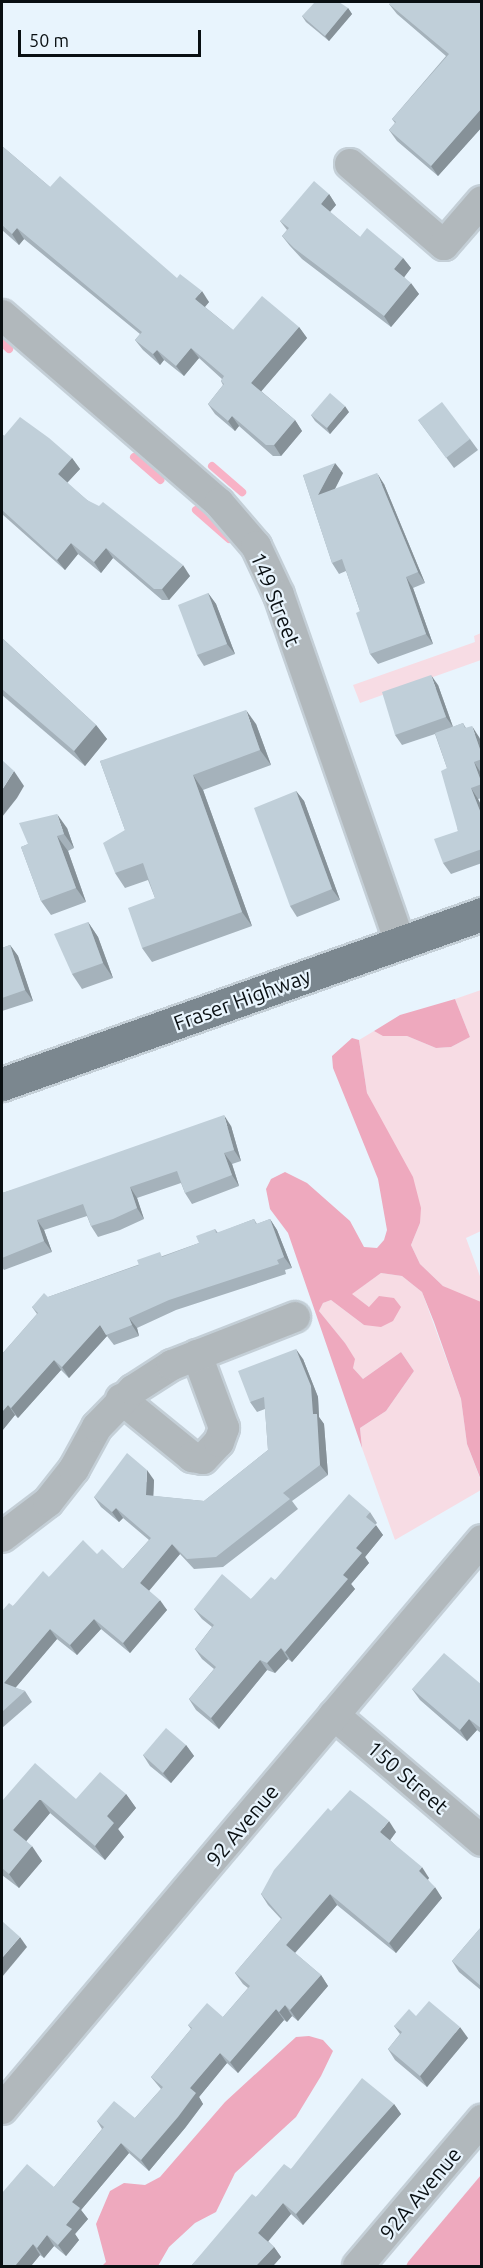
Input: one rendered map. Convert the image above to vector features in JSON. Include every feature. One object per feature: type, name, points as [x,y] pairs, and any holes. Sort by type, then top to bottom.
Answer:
[{"type":"main road","name":"Fraser Highway","points":[[2,1084],[482,914]]},
{"type":"street","points":[[350,164],[444,245],[482,201]]},
{"type":"street","name":"149 Street","points":[[2,315],[212,495],[256,546],[279,595],[400,943]]},
{"type":"street","points":[[2,1537],[48,1502],[74,1469],[97,1427],[121,1399],[151,1377],[197,1355],[295,1317]]},
{"type":"street","points":[[121,1399],[192,1457],[203,1459],[219,1442],[224,1428],[197,1355]]},
{"type":"street","name":"92 Avenue","points":[[2,2109],[482,1540]]},
{"type":"street","name":"150 Street","points":[[334,1715],[482,1841]]},
{"type":"street","name":"92A Avenue","points":[[358,2266],[482,2120]]},
{"type":"shaded area","points":[[481,633],[481,660],[360,703],[353,685],[475,642],[474,636]]},
{"type":"shaded area","points":[[481,990],[481,1231],[466,1238],[481,1279],[481,1302],[475,1302],[443,1286],[420,1264],[411,1245],[420,1223],[386,1131],[367,1093],[359,1040],[374,1031],[383,1035],[407,1036],[436,1048],[451,1047],[470,1037],[455,999]]},
{"type":"shaded area","points":[[455,999],[470,1037],[451,1047],[436,1048],[407,1036],[383,1036],[374,1031],[400,1015]]},
{"type":"shaded area","points":[[352,1038],[359,1040],[367,1093],[413,1177],[421,1208],[420,1223],[411,1245],[420,1264],[443,1286],[481,1302],[481,1480],[467,1444],[461,1399],[434,1322],[422,1292],[402,1276],[381,1273],[352,1294],[369,1307],[379,1296],[394,1298],[401,1307],[393,1321],[381,1327],[364,1325],[331,1300],[323,1303],[319,1311],[345,1343],[355,1359],[353,1368],[363,1379],[401,1352],[414,1371],[386,1411],[360,1428],[362,1448],[288,1233],[270,1209],[266,1189],[271,1179],[285,1172],[307,1183],[350,1221],[364,1247],[377,1248],[384,1240],[387,1230],[378,1179],[333,1068],[332,1056]]},
{"type":"shaded area","points":[[381,1273],[402,1276],[422,1292],[461,1399],[467,1444],[481,1481],[481,1490],[395,1540],[362,1448],[360,1428],[386,1411],[414,1371],[401,1352],[363,1379],[353,1368],[345,1343],[319,1311],[323,1303],[331,1300],[364,1325],[369,1307],[351,1294]]},
{"type":"shaded area","points":[[309,2036],[323,2040],[333,2051],[321,2076],[296,2117],[235,2173],[216,2212],[195,2223],[169,2247],[158,2266],[102,2266],[106,2262],[96,2224],[110,2191],[124,2183],[145,2185],[160,2177],[225,2102],[296,2037]]},
{"type":"shaded area","points":[[481,2175],[481,2266],[406,2266],[408,2262]]},
{"type":"building","points":[[315,2],[339,2],[348,8],[325,36],[302,16]]},
{"type":"building","points":[[391,2],[482,2],[482,108],[431,166],[389,130],[396,122],[392,119],[449,54],[389,4]]},
{"type":"building","points":[[2,146],[50,187],[60,176],[177,278],[180,274],[202,291],[195,299],[233,330],[262,296],[299,327],[251,383],[295,420],[274,445],[266,445],[232,416],[228,421],[208,404],[224,384],[221,381],[224,376],[191,348],[176,366],[157,350],[153,354],[135,340],[142,332],[17,228],[12,234],[2,225]]},
{"type":"building","points":[[314,181],[329,194],[321,204],[360,237],[367,228],[403,258],[394,269],[411,283],[384,316],[294,248],[282,236],[289,228],[280,221]]},
{"type":"building","points":[[330,393],[345,406],[327,428],[311,415]]},
{"type":"building","points":[[442,402],[470,439],[446,458],[418,420]]},
{"type":"building","points":[[20,417],[72,458],[58,474],[87,500],[99,506],[103,502],[183,565],[162,589],[154,589],[106,548],[94,562],[71,543],[57,560],[2,510],[2,434],[4,436]]},
{"type":"building","points":[[335,463],[318,495],[377,473],[418,572],[406,577],[426,634],[370,654],[356,613],[360,611],[342,559],[332,563],[303,475]]},
{"type":"building","points":[[208,593],[227,644],[197,655],[178,605]]},
{"type":"building","points":[[2,638],[96,725],[74,751],[2,689]]},
{"type":"building","points":[[431,675],[446,717],[395,735],[382,692]]},
{"type":"building","points":[[246,710],[260,750],[193,775],[242,912],[142,948],[128,908],[155,898],[143,863],[115,873],[103,843],[125,830],[100,761]]},
{"type":"building","points":[[463,723],[465,728],[472,726],[482,755],[482,759],[474,762],[482,784],[471,788],[482,816],[482,849],[443,863],[434,839],[458,831],[441,771],[447,768],[435,733]]},
{"type":"building","points":[[2,760],[14,771],[2,790]]},
{"type":"building","points":[[296,791],[332,889],[290,906],[254,808]]},
{"type":"building","points":[[57,814],[64,834],[57,836],[76,888],[41,901],[21,847],[28,844],[19,823]]},
{"type":"building","points":[[88,922],[103,963],[72,974],[54,934]]},
{"type":"building","points":[[10,945],[25,990],[2,998],[2,948]]},
{"type":"building","points":[[224,1115],[234,1150],[224,1153],[232,1175],[185,1193],[177,1171],[130,1187],[137,1208],[91,1226],[83,1204],[37,1220],[44,1241],[2,1258],[2,1193]]},
{"type":"building","points":[[254,1219],[256,1224],[270,1219],[284,1257],[277,1260],[279,1264],[169,1300],[129,1318],[132,1325],[106,1335],[100,1325],[62,1367],[54,1360],[11,1408],[8,1405],[2,1412],[2,1354],[38,1313],[32,1307],[44,1293],[48,1297],[139,1265],[137,1260],[160,1252],[162,1257],[199,1243],[196,1236],[215,1229],[216,1233]]},
{"type":"building","points":[[296,1349],[311,1386],[313,1414],[317,1414],[320,1465],[283,1493],[290,1499],[216,1557],[187,1559],[172,1544],[140,1583],[160,1600],[123,1643],[94,1619],[70,1645],[50,1629],[4,1683],[25,1691],[2,1712],[2,1611],[9,1603],[13,1606],[43,1571],[49,1577],[83,1540],[97,1554],[102,1549],[123,1569],[151,1538],[116,1508],[112,1512],[94,1497],[127,1453],[147,1470],[146,1495],[204,1501],[268,1450],[264,1397],[250,1402],[238,1371]]},
{"type":"building","points":[[349,1494],[370,1512],[366,1517],[376,1525],[356,1548],[362,1553],[343,1575],[348,1579],[285,1652],[281,1648],[267,1663],[260,1660],[211,1718],[189,1699],[216,1667],[195,1649],[214,1625],[194,1609],[222,1574],[251,1599],[271,1577],[275,1580]]},
{"type":"building","points":[[444,1653],[482,1685],[482,1729],[469,1719],[460,1730],[412,1689]]},
{"type":"building","points":[[166,1728],[186,1745],[163,1773],[143,1755]]},
{"type":"building","points":[[35,1763],[76,1799],[100,1772],[126,1794],[107,1816],[114,1823],[95,1846],[40,1799],[13,1830],[32,1846],[9,1874],[2,1868],[2,1801]]},
{"type":"building","points":[[350,1790],[389,1821],[380,1832],[422,1867],[419,1871],[435,1887],[389,1943],[330,1894],[286,1945],[321,1975],[290,2010],[285,2005],[279,2012],[276,2009],[230,2062],[220,2053],[190,2088],[196,2093],[141,2160],[121,2143],[72,2202],[80,2208],[66,2225],[72,2229],[58,2245],[47,2235],[37,2248],[33,2244],[15,2266],[2,2266],[2,2193],[27,2164],[54,2187],[104,2127],[97,2121],[114,2101],[135,2118],[163,2087],[151,2077],[192,2028],[188,2025],[207,2003],[223,2017],[250,1986],[235,1973],[282,1918],[261,1894],[274,1870],[328,1808],[331,1811]]},
{"type":"building","points":[[2,1921],[20,1937],[2,1958]]},
{"type":"building","points":[[482,1926],[482,1987],[452,1961]]},
{"type":"building","points":[[429,2001],[460,2027],[420,2076],[388,2049],[402,2032],[394,2026],[409,2009],[416,2016]]},
{"type":"building","points":[[362,2078],[394,2104],[296,2214],[283,2203],[258,2233],[274,2247],[256,2266],[191,2266],[252,2194],[256,2197],[284,2164],[291,2169]]},
{"type":"waterway","points":[[2,342],[9,349]]},
{"type":"waterway","points":[[134,457],[160,480]]},
{"type":"waterway","points":[[212,466],[242,492]]},
{"type":"waterway","points":[[196,510],[229,539]]}]
